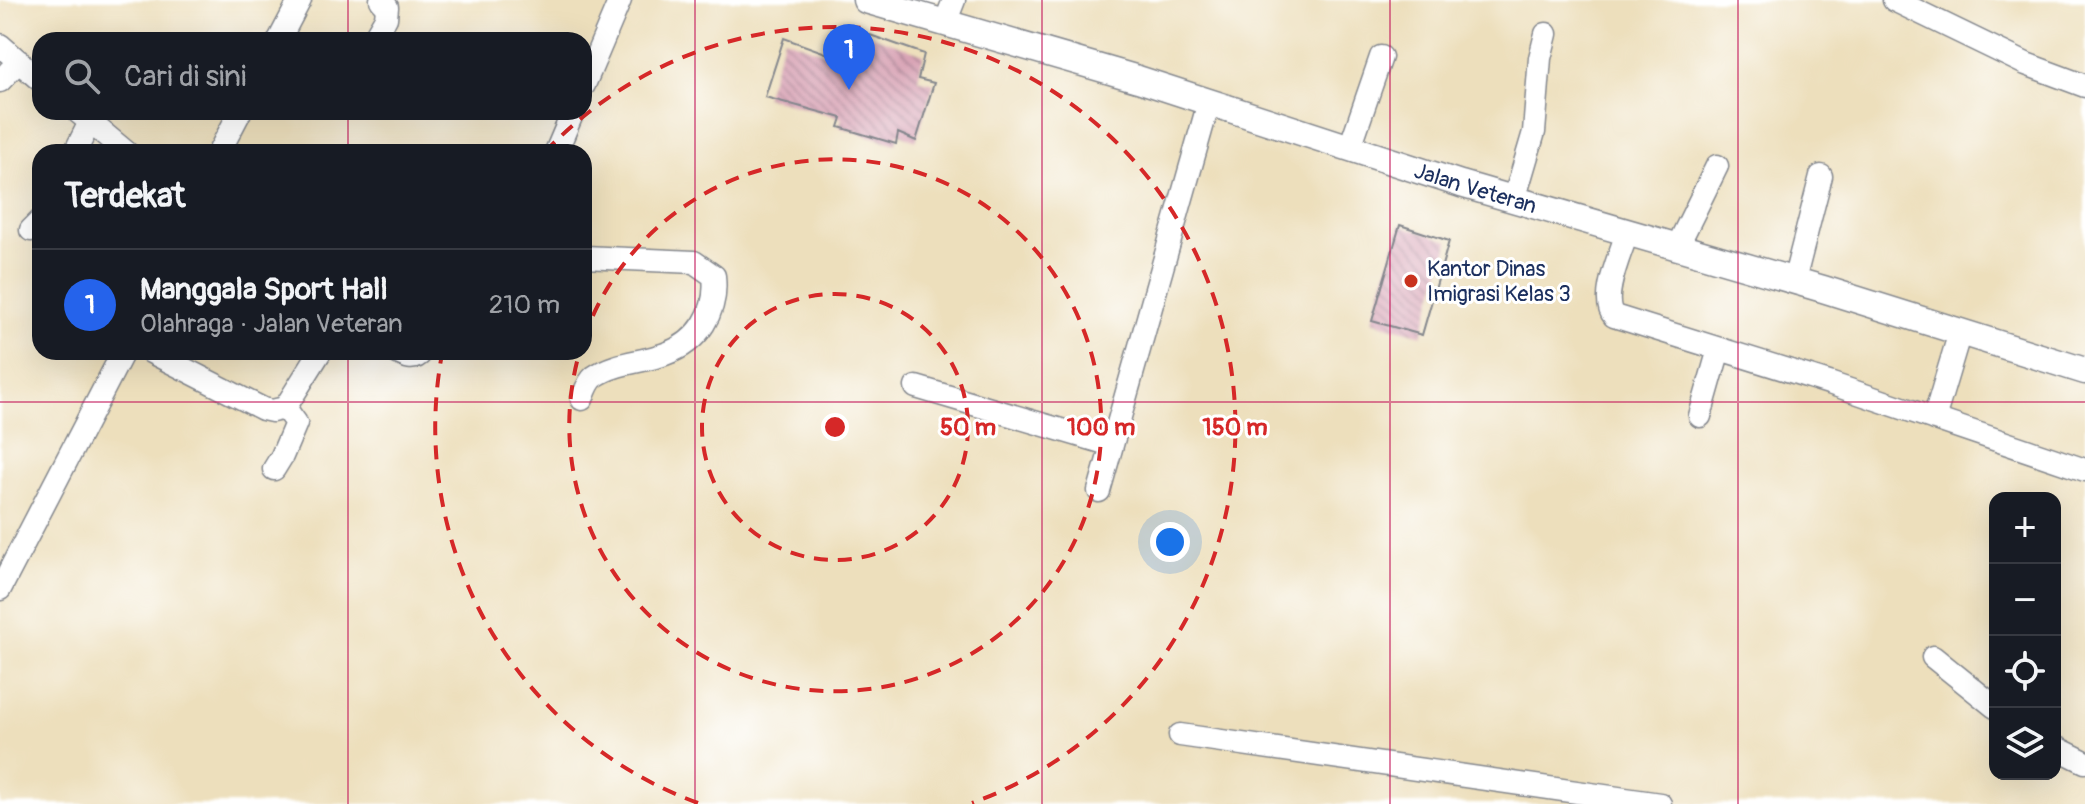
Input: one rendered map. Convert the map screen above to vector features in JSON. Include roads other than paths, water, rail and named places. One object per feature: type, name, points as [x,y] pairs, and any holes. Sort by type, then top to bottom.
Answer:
[{"type":"street","points":[[283,32],[300,0]]},
{"type":"street","points":[[378,32],[386,18],[387,7],[381,0]]},
{"type":"street","points":[[592,66],[620,0]]},
{"type":"street","name":"Jalan Veteran","points":[[866,0],[949,12],[1209,102],[1514,200],[1794,281],[2085,371]]},
{"type":"street","points":[[1894,0],[2026,64],[2085,86]]},
{"type":"street","points":[[1514,200],[1534,132],[1540,58],[1546,34]]},
{"type":"street","points":[[0,45],[32,73]]},
{"type":"street","points":[[1350,147],[1381,57]]},
{"type":"street","points":[[0,81],[19,61]]},
{"type":"street","points":[[1099,491],[1209,102]]},
{"type":"street","points":[[77,144],[83,120]]},
{"type":"street","points":[[88,120],[116,144]]},
{"type":"street","points":[[223,144],[236,120]]},
{"type":"street","points":[[559,144],[570,120]]},
{"type":"street","points":[[1677,247],[1717,166]]},
{"type":"street","points":[[1794,281],[1821,176]]},
{"type":"street","points":[[1627,233],[1608,295],[1609,311],[1614,316],[2085,470]]},
{"type":"street","points":[[582,399],[591,378],[624,364],[663,355],[680,347],[700,330],[710,317],[715,284],[714,276],[694,262],[592,257]]},
{"type":"street","points":[[1934,419],[1960,332]]},
{"type":"street","points":[[1700,416],[1719,349]]},
{"type":"street","points":[[0,589],[119,360]]},
{"type":"street","points":[[167,360],[272,411],[285,408],[315,360]]},
{"type":"street","points":[[916,387],[1112,445]]},
{"type":"street","points":[[274,469],[296,423],[285,408]]},
{"type":"street","points":[[1933,657],[1989,702]]},
{"type":"street","points":[[1180,735],[1660,804]]},
{"type":"street","points":[[2061,750],[2085,762]]},
{"type":"place","name":"Manggala Sport Hall","points":[[849,90]]},
{"type":"place","name":"Kantor Dinas Imigrasi Kelas 3","points":[[1411,281]]}]
